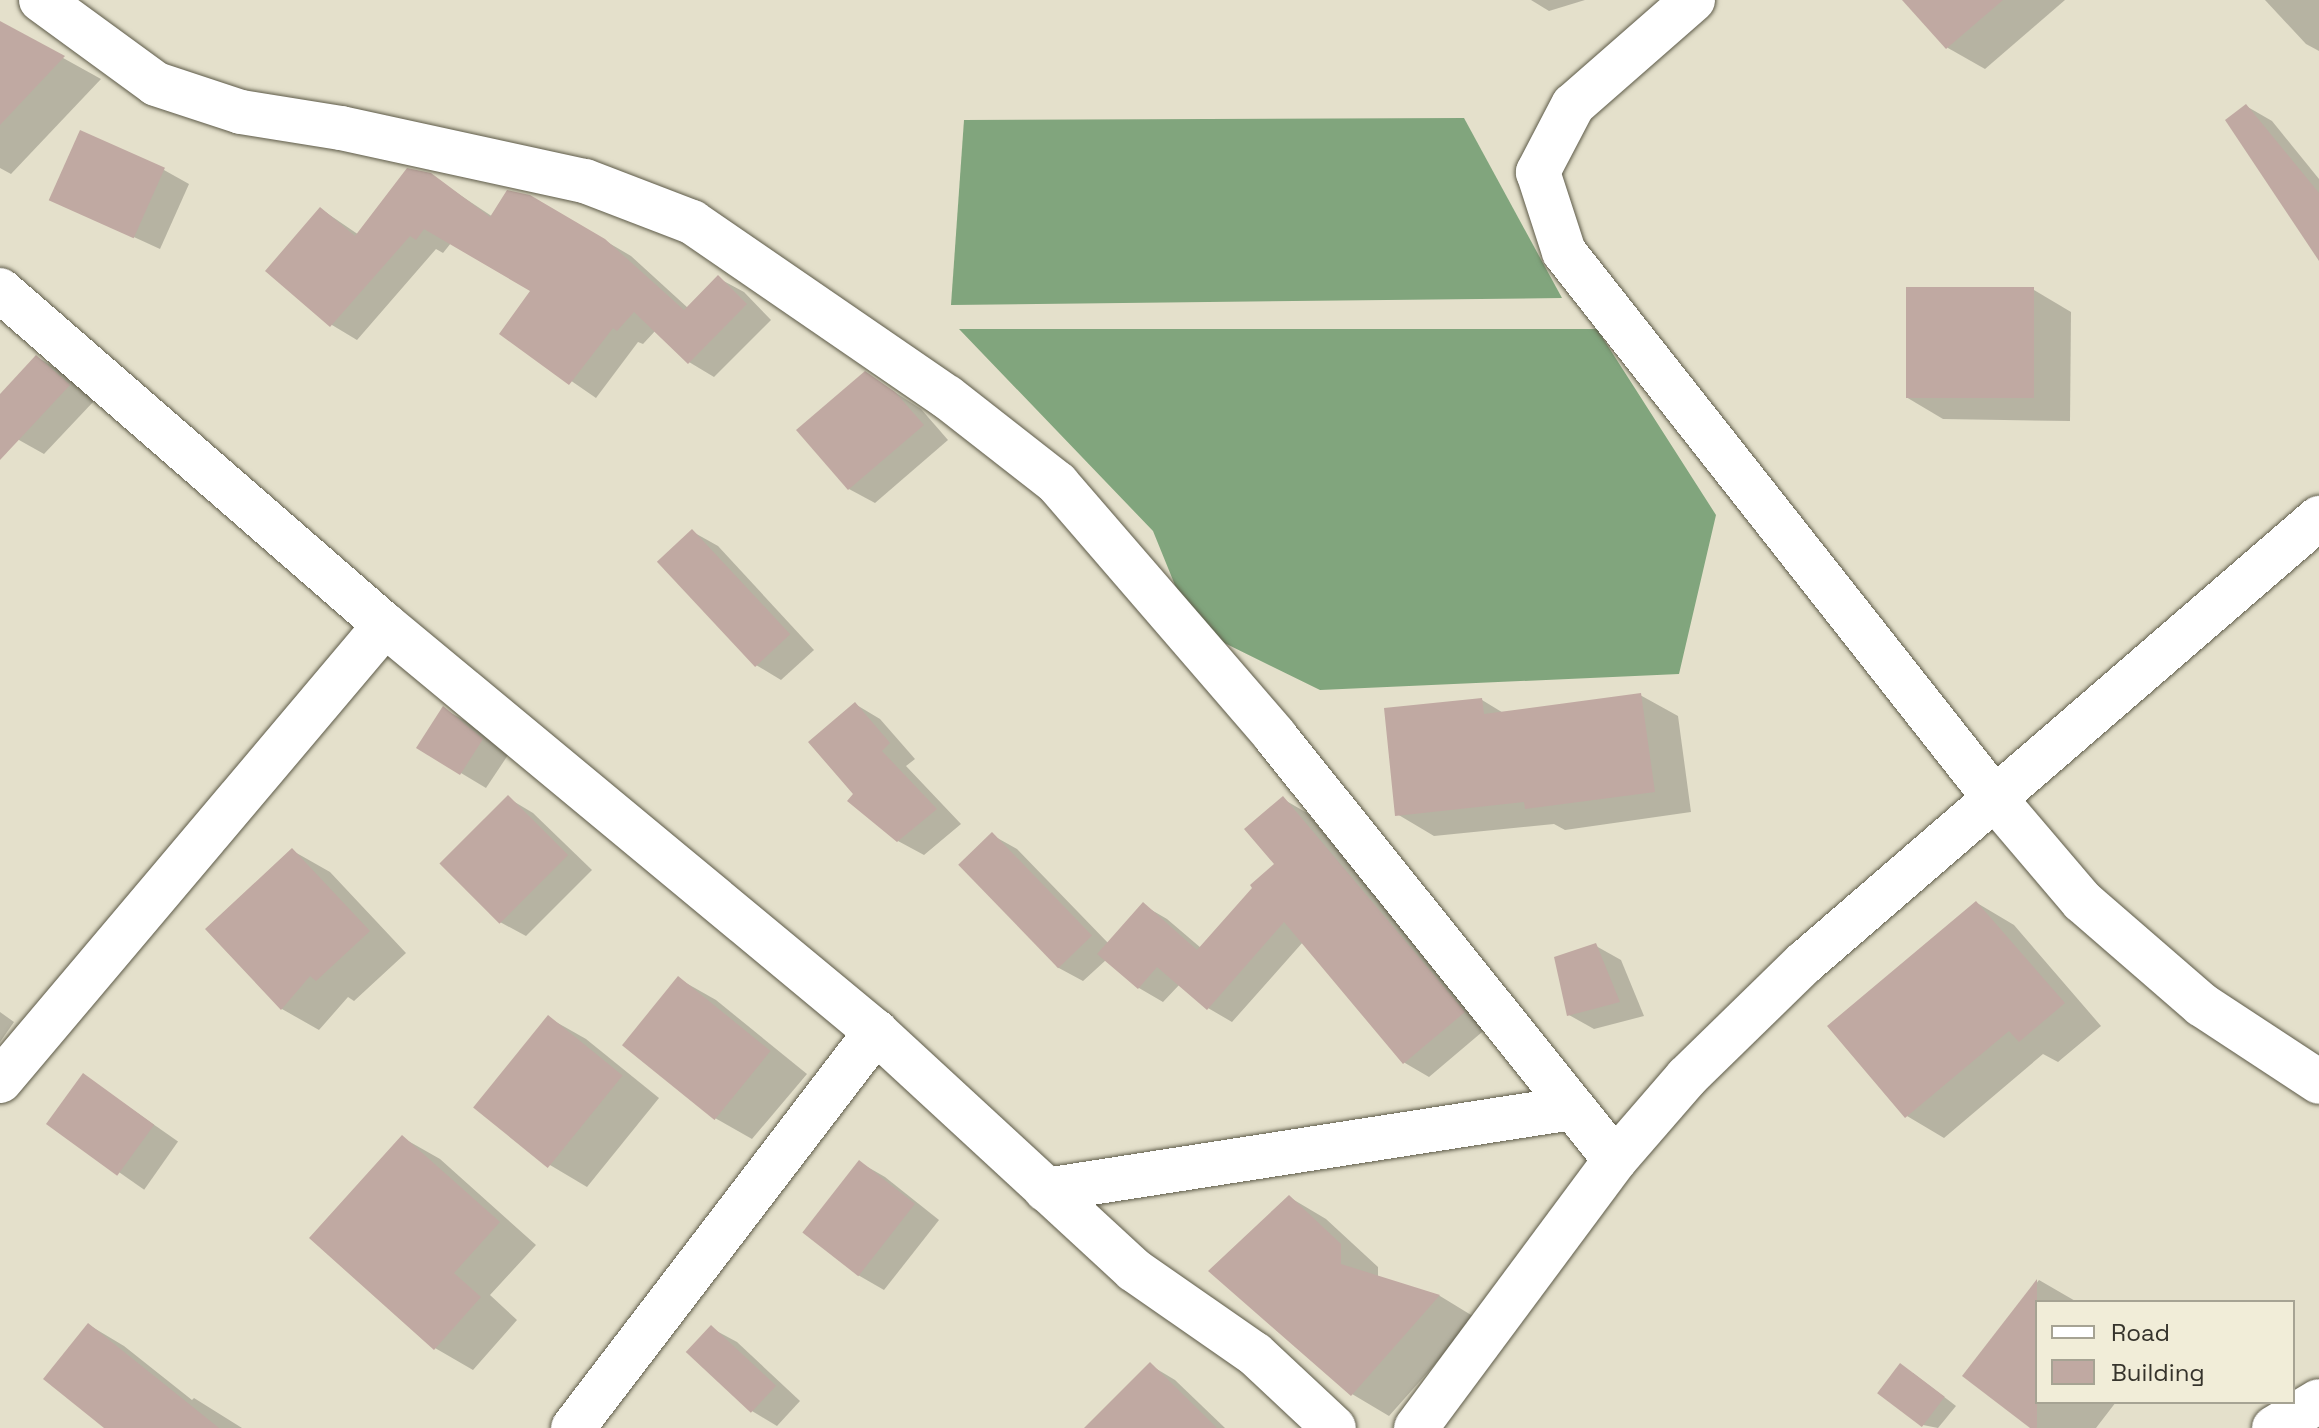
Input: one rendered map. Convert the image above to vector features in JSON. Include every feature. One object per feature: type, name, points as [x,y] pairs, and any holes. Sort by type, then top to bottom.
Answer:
[{"type":"street","points":[[41,0],[156,84],[241,112],[341,128],[585,181],[692,222],[947,397],[1057,483],[1275,736],[1615,1160]]},
{"type":"street","points":[[1693,0],[1573,105],[1538,172],[1564,252],[1996,800],[2082,901],[2202,1005],[2319,1082]]},
{"type":"street","points":[[0,290],[385,625],[876,1032],[1134,1270],[1255,1354],[1334,1428]]},
{"type":"street","points":[[1416,1428],[1615,1160],[1687,1077],[1804,963],[2319,518]]},
{"type":"street","points":[[0,1081],[385,625]]},
{"type":"street","points":[[573,1428],[876,1032]]},
{"type":"street","points":[[1046,1190],[1572,1108]]},
{"type":"street","points":[[2274,1428],[2319,1401]]},
{"type":"green space","points":[[1464,118],[1562,298],[951,305],[964,120]]},
{"type":"green space","points":[[959,329],[1597,329],[1716,515],[1679,674],[1320,690],[1192,627],[1153,531]]},
{"type":"building","points":[[1902,0],[2003,0],[1946,49]]},
{"type":"building","points":[[0,21],[65,56],[0,125]]},
{"type":"building","points":[[2246,104],[2319,193],[2319,261],[2225,120]]},
{"type":"building","points":[[80,130],[165,168],[134,238],[49,200]]},
{"type":"building","points":[[407,168],[431,173],[490,217],[507,190],[530,195],[605,239],[684,310],[718,275],[747,304],[688,364],[634,312],[617,331],[613,328],[569,385],[499,334],[530,291],[424,229],[416,240],[410,236],[330,327],[265,271],[320,207],[355,236]]},
{"type":"building","points":[[1906,287],[2034,287],[2034,398],[1906,398]]},
{"type":"building","points":[[36,355],[70,385],[0,460],[0,394]]},
{"type":"building","points":[[865,371],[895,392],[924,425],[848,490],[796,430]]},
{"type":"building","points":[[692,529],[790,634],[755,667],[657,562]]},
{"type":"building","points":[[1641,693],[1655,792],[1525,809],[1524,802],[1395,816],[1384,708],[1482,698],[1484,714]]},
{"type":"building","points":[[855,702],[890,743],[882,751],[937,809],[897,842],[847,801],[853,794],[808,742]]},
{"type":"building","points":[[443,706],[483,739],[460,775],[416,748]]},
{"type":"building","points":[[508,795],[568,855],[500,924],[439,864]]},
{"type":"building","points":[[1283,796],[1465,1012],[1403,1064],[1284,922],[1207,1010],[1157,967],[1138,989],[1097,954],[1143,902],[1197,950],[1252,888],[1250,885],[1274,864],[1244,829]]},
{"type":"building","points":[[992,832],[1092,936],[1058,968],[958,865]]},
{"type":"building","points":[[292,848],[370,931],[316,981],[310,976],[281,1010],[205,929]]},
{"type":"building","points":[[1976,901],[2065,1003],[2019,1042],[2009,1031],[1905,1118],[1827,1026]]},
{"type":"building","points":[[1596,943],[1620,1002],[1567,1016],[1554,957]]},
{"type":"building","points":[[678,976],[770,1051],[714,1120],[622,1045]]},
{"type":"building","points":[[548,1015],[623,1075],[548,1168],[473,1107]]},
{"type":"building","points":[[83,1073],[154,1125],[117,1176],[46,1124]]},
{"type":"building","points":[[402,1135],[500,1222],[454,1273],[481,1297],[434,1350],[309,1238]]},
{"type":"building","points":[[859,1160],[915,1204],[858,1276],[802,1232]]},
{"type":"building","points":[[1289,1195],[1341,1244],[1341,1264],[1440,1295],[1351,1396],[1208,1271]]},
{"type":"building","points":[[2037,1279],[2037,1428],[2030,1428],[1962,1376]]},
{"type":"building","points":[[88,1323],[219,1428],[104,1428],[43,1379]]},
{"type":"building","points":[[711,1325],[776,1386],[751,1413],[686,1352]]},
{"type":"building","points":[[1150,1362],[1217,1428],[1084,1428]]},
{"type":"building","points":[[1900,1363],[1945,1397],[1922,1427],[1877,1393]]}]
